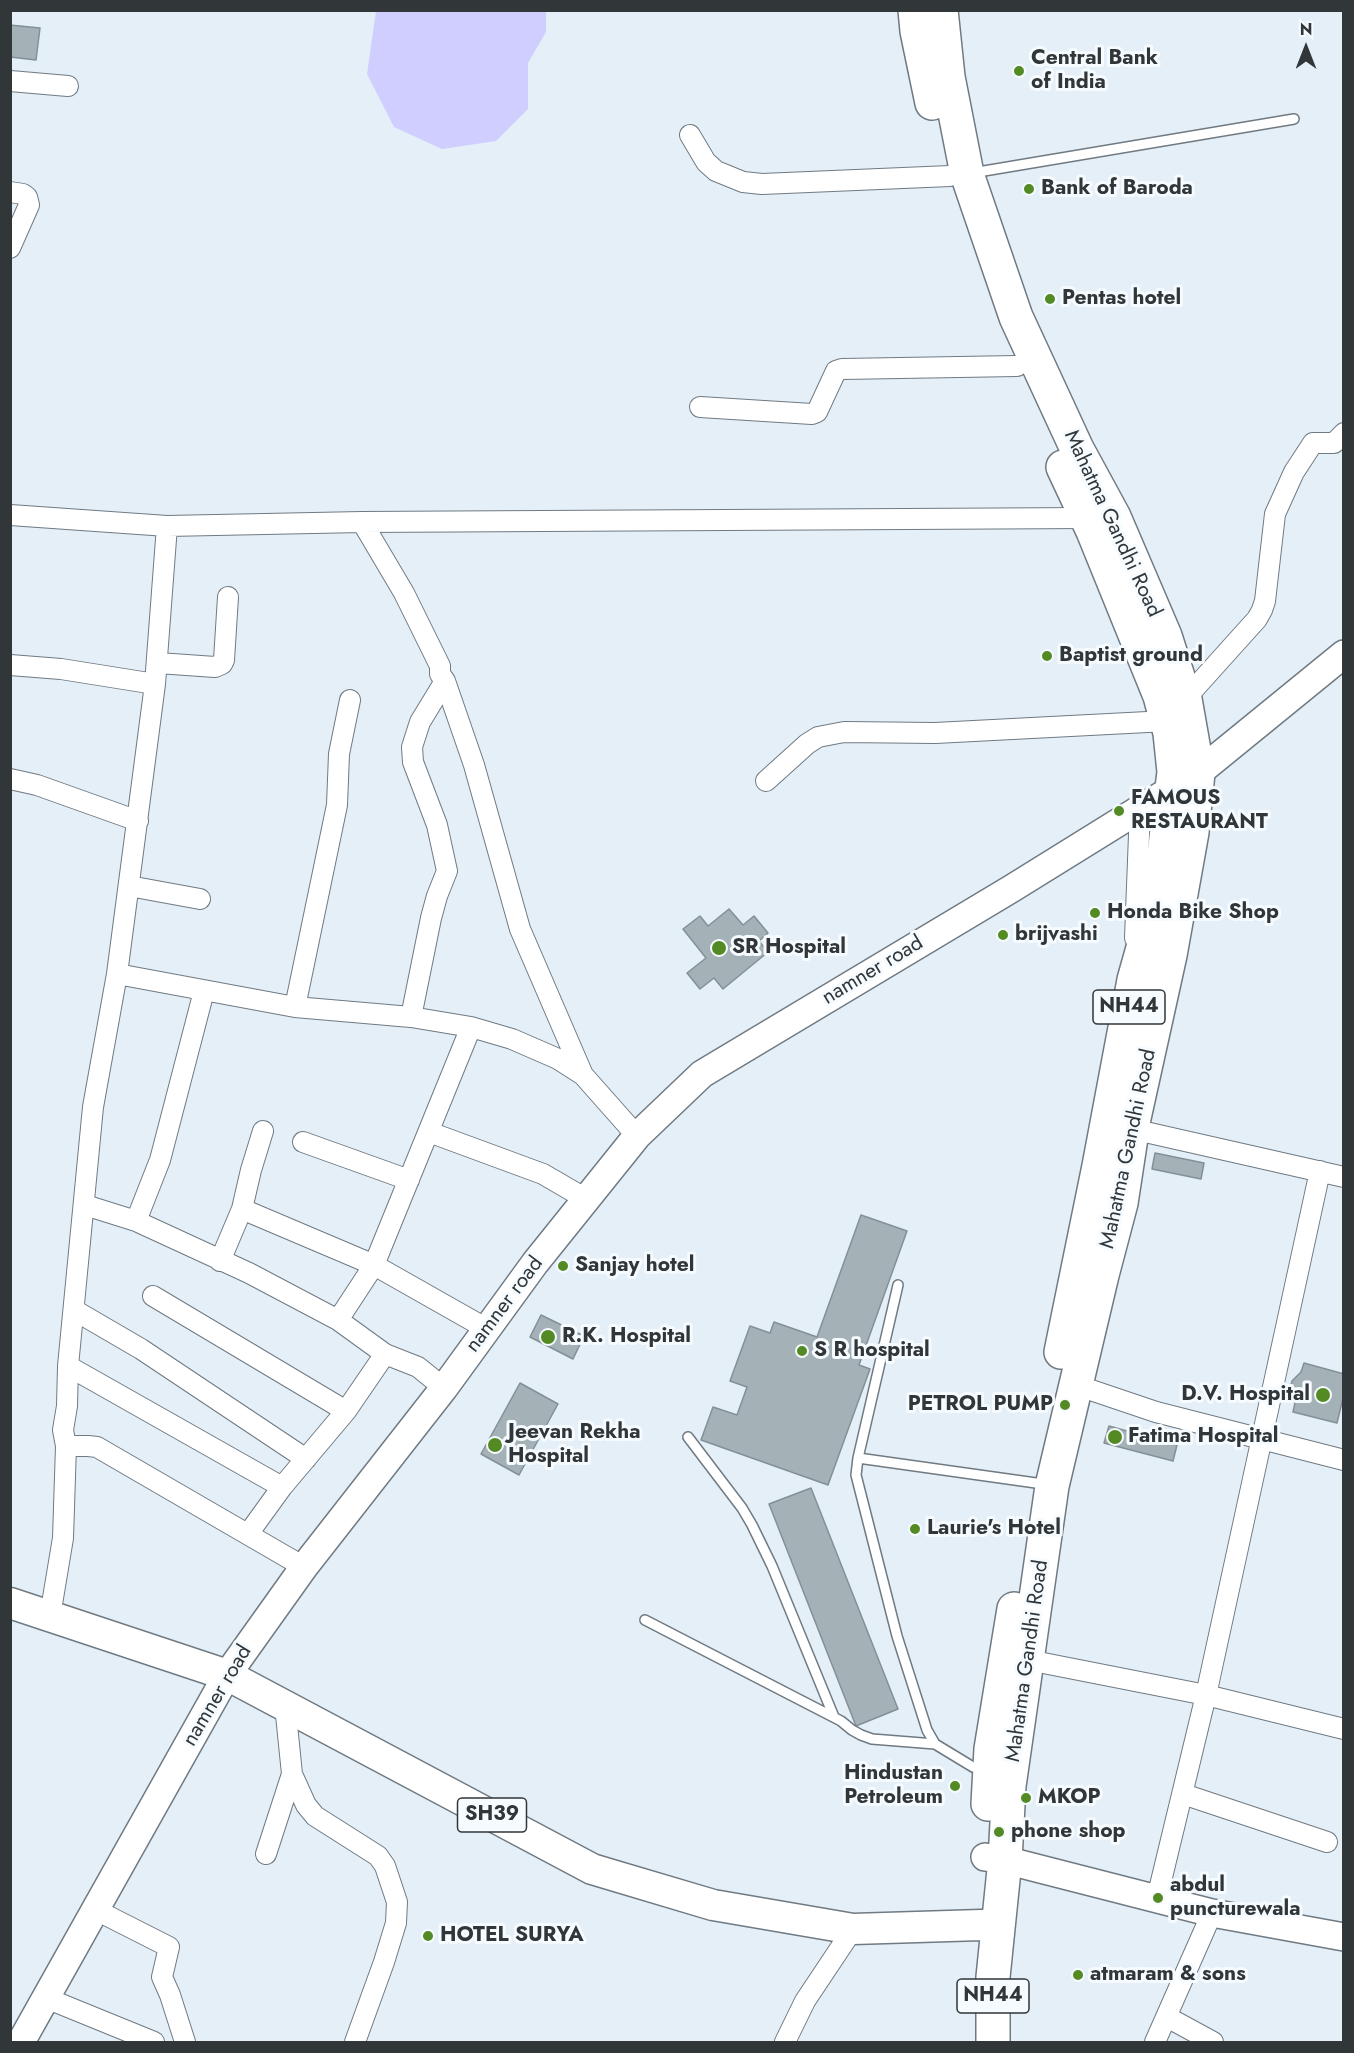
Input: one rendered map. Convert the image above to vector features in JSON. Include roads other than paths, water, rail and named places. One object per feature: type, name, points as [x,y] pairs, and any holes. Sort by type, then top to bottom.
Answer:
[{"type":"highway","name":"Mahatma Gandhi Road","points":[[915,10],[917,31],[958,175],[993,313],[1087,518],[1156,686],[1176,710]]},
{"type":"highway","name":"Mahatma Gandhi Road","points":[[941,10],[958,175],[1016,317],[1077,449],[1114,517],[1165,636],[1192,832],[1170,955],[1132,1129],[1121,1203],[1068,1398],[1052,1486],[1010,1786],[995,1859],[974,2043]]},
{"type":"highway","name":"Mahatma Gandhi Road","points":[[995,1859],[991,1749],[1046,1419],[1100,1166],[1133,988],[1160,888],[1185,781]]},
{"type":"highway","name":"Mahatma Gandhi Road","points":[[989,1926],[993,1977],[993,2043]]},
{"type":"main road","name":"namner road","points":[[21,2043],[226,1675],[304,1567],[444,1388],[535,1263],[637,1136],[702,1074],[1011,889],[1185,781],[1344,654]]},
{"type":"main road","name":"SH39","points":[[10,1603],[226,1675],[592,1869],[713,1905],[854,1929],[989,1926]]},
{"type":"main road","points":[[995,1859],[1212,1913],[1344,1937]]},
{"type":"street","points":[[10,81],[68,86]]},
{"type":"street","points":[[690,135],[706,162],[716,171],[743,182],[762,184],[958,175]]},
{"type":"street","points":[[10,192],[27,197],[29,205],[10,248]]},
{"type":"street","points":[[700,407],[812,414],[818,412],[836,371],[842,369],[1017,366]]},
{"type":"street","points":[[766,781],[807,744],[818,737],[837,733],[935,733],[1176,710],[1257,619],[1265,601],[1275,514],[1294,472],[1312,443],[1334,443],[1344,432]]},
{"type":"street","points":[[10,515],[167,526],[362,522],[1087,518]]},
{"type":"street","points":[[362,522],[404,593],[440,666],[440,674],[445,681],[487,806],[520,928],[583,1075]]},
{"type":"street","points":[[50,1616],[63,1538],[66,1446],[63,1430],[93,1107],[117,974],[138,821],[158,663],[159,617],[167,526]]},
{"type":"street","points":[[158,663],[215,667],[222,664],[228,597]]},
{"type":"street","points":[[10,665],[61,669],[155,684]]},
{"type":"street","points":[[411,1017],[431,918],[447,871],[437,825],[413,762],[412,747],[420,722],[445,681]]},
{"type":"street","points":[[295,1007],[337,805],[339,754],[350,700]]},
{"type":"street","points":[[10,778],[37,785],[138,821]]},
{"type":"street","points":[[1133,988],[1140,809]]},
{"type":"street","points":[[129,886],[200,898]]},
{"type":"street","points":[[117,974],[295,1007],[411,1017],[471,1027],[512,1038],[558,1059],[583,1075],[637,1136]]},
{"type":"street","points":[[136,1221],[159,1160],[204,991]]},
{"type":"street","points":[[338,1320],[374,1265],[471,1027]]},
{"type":"street","points":[[1132,1129],[1344,1177]]},
{"type":"street","points":[[220,1261],[242,1209],[263,1131]]},
{"type":"street","points":[[429,1132],[543,1174],[586,1199]]},
{"type":"street","points":[[303,1142],[409,1180]]},
{"type":"street","points":[[1157,1898],[1206,1695],[1320,1171]]},
{"type":"street","points":[[85,1205],[136,1221],[249,1273],[338,1320],[385,1354],[418,1367],[444,1388]]},
{"type":"street","points":[[242,1209],[374,1265],[487,1329]]},
{"type":"street","points":[[153,1296],[346,1411]]},
{"type":"street","points":[[74,1310],[141,1349],[306,1459]]},
{"type":"street","points":[[248,1534],[282,1487],[346,1411],[385,1354]]},
{"type":"street","points":[[68,1366],[282,1487]]},
{"type":"street","points":[[1068,1398],[1156,1412],[1344,1460]]},
{"type":"street","points":[[66,1446],[97,1447],[304,1567]]},
{"type":"street","points":[[1028,1660],[1206,1695],[1344,1729]]},
{"type":"street","points":[[285,1705],[292,1774],[306,1804],[315,1816],[378,1856],[385,1866],[397,1902],[396,1923],[355,2043]]},
{"type":"street","points":[[266,1854],[292,1774]]},
{"type":"street","points":[[1183,1794],[1327,1842]]},
{"type":"street","points":[[96,1910],[169,1947],[162,1977],[185,2043]]},
{"type":"street","points":[[1155,2043],[1212,1913]]},
{"type":"street","points":[[785,2043],[805,2001],[854,1929]]},
{"type":"street","points":[[46,1998],[154,2043]]},
{"type":"street","points":[[1167,2017],[1212,2043]]},
{"type":"lane","points":[[958,175],[1294,119]]},
{"type":"lane","points":[[898,1285],[856,1475],[897,1636],[927,1730],[935,1744]]},
{"type":"lane","points":[[688,1437],[742,1508],[752,1526],[772,1566],[834,1717]]},
{"type":"lane","points":[[858,1458],[1036,1483]]},
{"type":"lane","points":[[645,1620],[834,1717],[852,1731],[872,1738],[935,1744],[974,1767]]},
{"type":"place","name":"Central Bank of India","points":[[1019,71]]},
{"type":"place","name":"Bank of Baroda","points":[[1029,189]]},
{"type":"place","name":"Pentas hotel","points":[[1050,299]]},
{"type":"place","name":"Baptist ground","points":[[1047,656]]},
{"type":"place","name":"FAMOUS RESTAURANT","points":[[1119,811]]},
{"type":"place","name":"Honda Bike Shop","points":[[1095,913]]},
{"type":"place","name":"brijvashi","points":[[1003,935]]},
{"type":"place","name":"SR Hospital","points":[[719,948]]},
{"type":"place","name":"Sanjay hotel","points":[[563,1266]]},
{"type":"place","name":"R.K. Hospital","points":[[548,1337]]},
{"type":"place","name":"S R hospital","points":[[802,1351]]},
{"type":"place","name":"D.V. Hospital","points":[[1323,1395]]},
{"type":"place","name":"PETROL PUMP","points":[[1065,1405]]},
{"type":"place","name":"Fatima Hospital","points":[[1115,1437]]},
{"type":"place","name":"Jeevan Rekha Hospital","points":[[495,1445]]},
{"type":"place","name":"Laurie's Hotel","points":[[915,1529]]},
{"type":"place","name":"Hindustan Petroleum","points":[[955,1786]]},
{"type":"place","name":"MKOP","points":[[1026,1798]]},
{"type":"place","name":"phone shop","points":[[999,1832]]},
{"type":"place","name":"abdul puncturewala","points":[[1158,1898]]},
{"type":"place","name":"HOTEL SURYA","points":[[428,1936]]},
{"type":"place","name":"atmaram & sons","points":[[1078,1975]]}]
